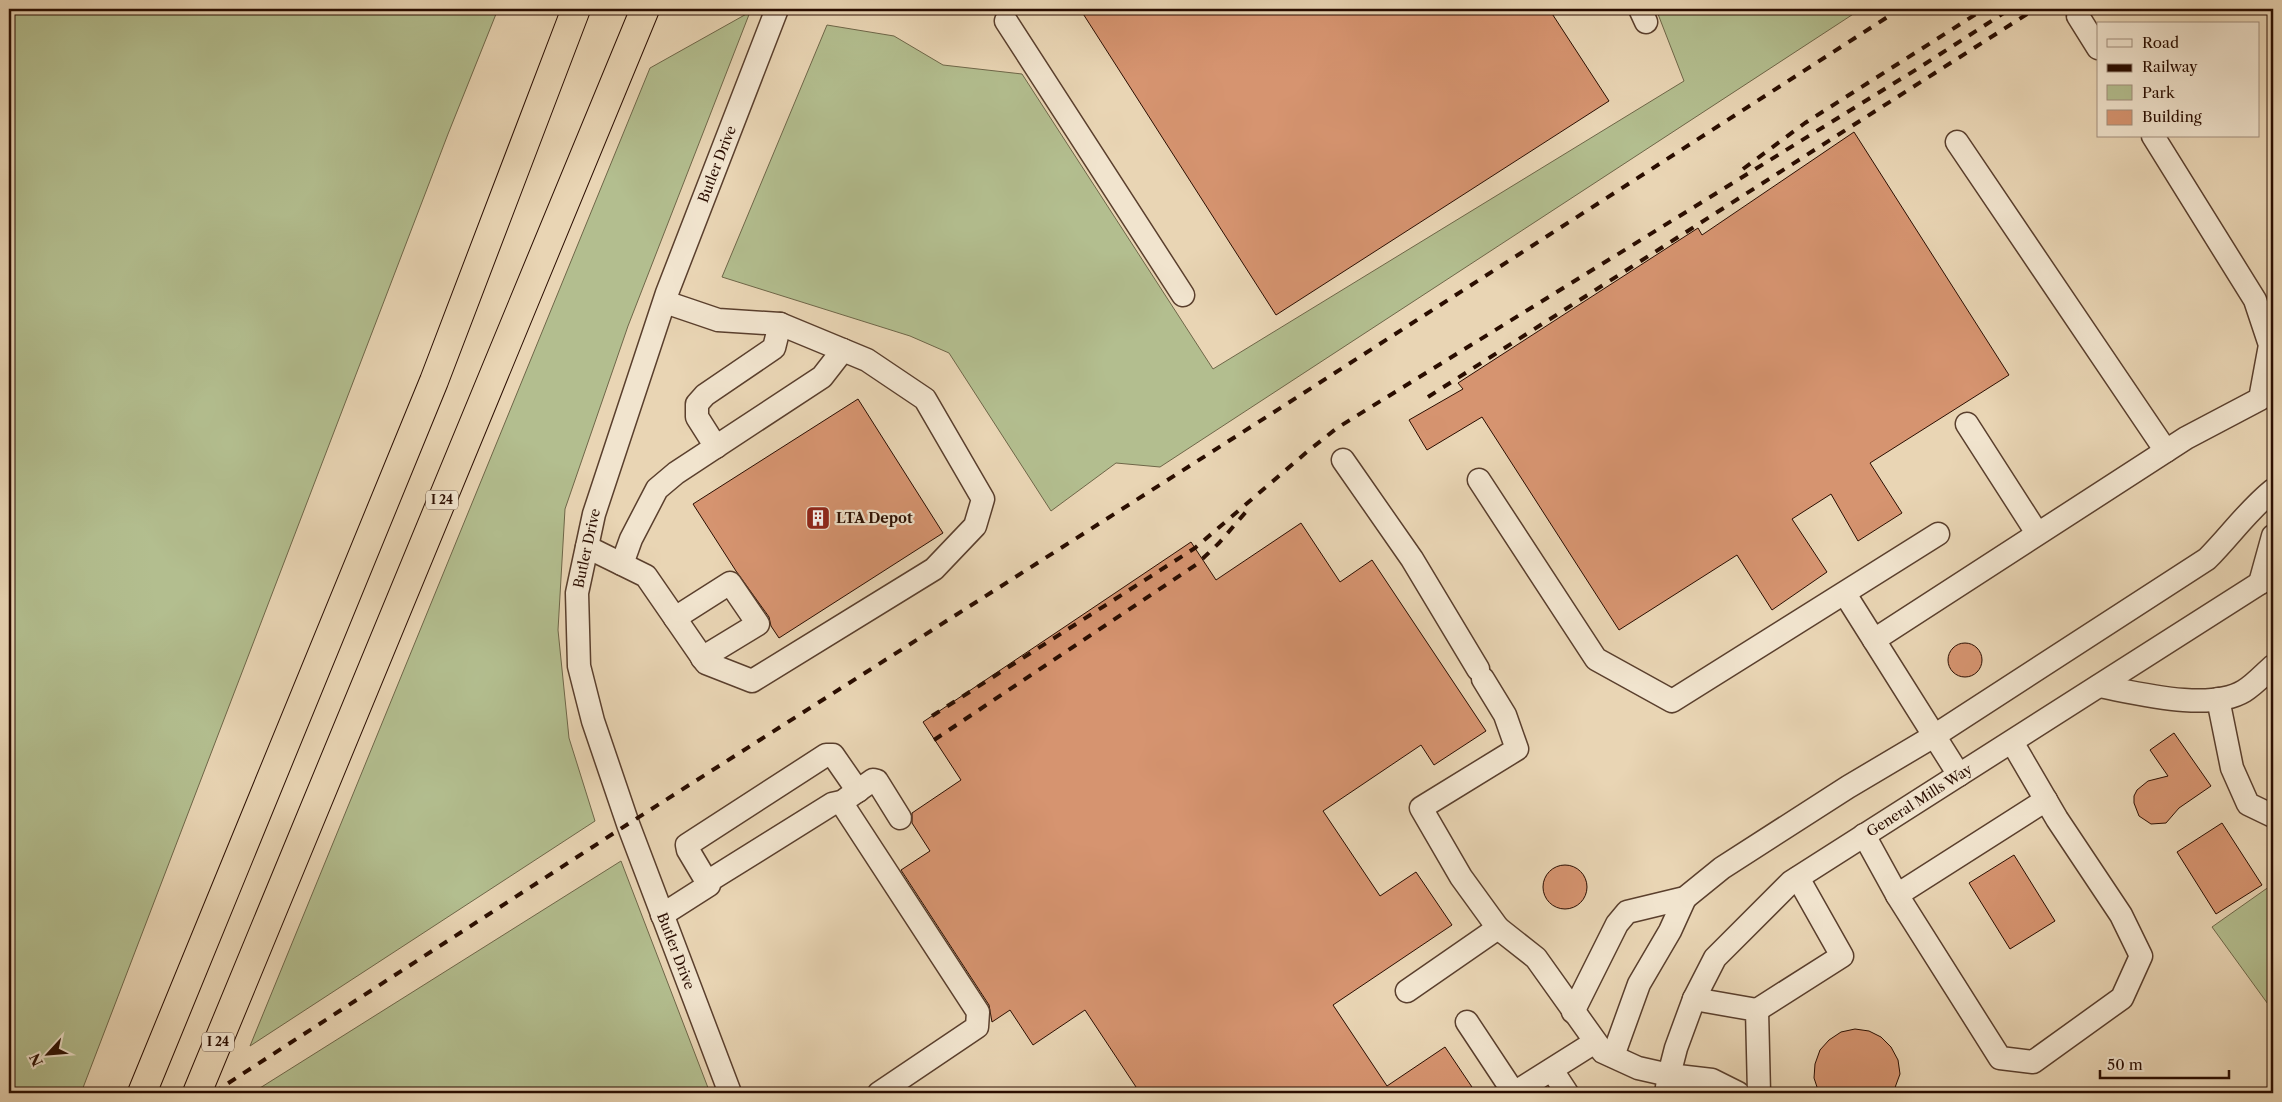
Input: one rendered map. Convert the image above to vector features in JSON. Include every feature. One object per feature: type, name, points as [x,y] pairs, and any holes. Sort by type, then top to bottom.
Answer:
[{"type":"highway","points":[[142,1093],[434,381],[576,9]]},
{"type":"highway","name":"I 24","points":[[197,1093],[645,9]]},
{"type":"street","name":"Butler Drive","points":[[730,1093],[628,824],[593,721],[579,666],[577,593],[594,514],[664,302],[777,9]]},
{"type":"street","points":[[1010,13],[1183,296]]},
{"type":"street","points":[[2078,16],[2097,46]]},
{"type":"street","points":[[1874,640],[2166,451],[2260,398],[2270,346],[2255,300],[2154,138]]},
{"type":"street","points":[[1958,142],[2166,451]]},
{"type":"street","points":[[587,547],[646,576],[706,663],[752,680],[934,570],[976,526],[983,499],[925,399],[867,360],[780,324],[718,320],[664,302]]},
{"type":"street","points":[[716,447],[697,417],[697,404],[705,395],[774,348],[780,324]]},
{"type":"street","points":[[622,564],[631,539],[657,490],[676,473],[822,377],[842,350]]},
{"type":"street","points":[[1967,424],[2038,533]]},
{"type":"street","points":[[1343,460],[1412,559],[1505,715],[1516,749],[1421,808],[1461,877],[1498,928],[1536,958],[1603,1052],[1667,1084],[1712,1080],[1738,1093]]},
{"type":"street","points":[[1479,480],[1596,659],[1672,701],[1938,534]]},
{"type":"street","points":[[1573,1012],[1617,924],[1627,912],[1685,898],[1722,868],[1848,787],[1934,736],[2206,559],[2230,536],[2256,504],[2273,490]]},
{"type":"street","points":[[2267,585],[2273,536]]},
{"type":"street","points":[[675,618],[730,583],[758,624],[702,658]]},
{"type":"street","name":"General Mills Way","points":[[1667,1084],[1694,999],[1715,958],[1791,882],[2099,686],[2267,585]]},
{"type":"street","points":[[1844,594],[1959,775]]},
{"type":"street","points":[[2099,686],[2153,696],[2210,701],[2243,692],[2273,666]]},
{"type":"street","points":[[2218,699],[2232,768],[2248,804],[2273,816]]},
{"type":"street","points":[[1864,836],[1897,895],[2000,1058],[2033,1062],[2122,998],[2141,956],[2121,915],[2046,800],[2012,742]]},
{"type":"street","points":[[707,882],[687,845],[826,755],[833,755],[849,797],[978,1012],[977,1027],[879,1093]]},
{"type":"street","points":[[660,909],[832,804],[849,797],[873,780],[877,782],[900,818]]},
{"type":"street","points":[[1897,895],[2046,800]]},
{"type":"street","points":[[1694,999],[1757,1010],[1842,956],[1798,878]]},
{"type":"street","points":[[1613,1056],[1639,984],[1670,931],[1685,898]]},
{"type":"street","points":[[1407,991],[1498,928]]},
{"type":"street","points":[[1757,1010],[1759,1093]]},
{"type":"street","points":[[1468,1022],[1514,1093],[1595,1042]]},
{"type":"street","points":[[1552,1070],[1567,1093]]},
{"type":"green space","points":[[9,9],[498,9],[448,134],[81,1093],[9,1093]]},
{"type":"green space","points":[[1656,9],[1861,9],[1160,467],[1116,463],[1051,511],[949,353],[910,336],[722,277],[827,25],[894,36],[943,65],[1022,74],[1213,369],[1684,81]]},
{"type":"green space","points":[[750,12],[628,326],[565,509],[558,630],[569,738],[595,821],[250,1046],[650,68]]},
{"type":"green space","points":[[621,861],[710,1093],[252,1093]]},
{"type":"green space","points":[[2273,884],[2273,1011],[2212,927]]},
{"type":"building","points":[[1080,9],[1549,9],[1609,101],[1276,315]]},
{"type":"building","points":[[1854,132],[2009,375],[1870,463],[1902,513],[1858,541],[1831,494],[1792,519],[1827,572],[1772,610],[1737,555],[1619,630],[1482,417],[1427,450],[1409,420],[1463,389],[1458,383],[1698,228],[1702,235]]},
{"type":"building","name":"LTA Depot","points":[[858,399],[943,533],[779,638],[771,626],[769,617],[736,571],[693,504]]},
{"type":"building","points":[[1301,523],[1340,582],[1372,560],[1486,731],[1434,765],[1421,745],[1323,811],[1380,896],[1416,872],[1452,925],[1333,1005],[1387,1086],[1445,1047],[1476,1093],[1140,1093],[1085,1010],[1033,1045],[1010,1010],[992,1022],[989,1005],[901,870],[930,851],[912,823],[912,813],[961,780],[923,722],[1191,542],[1216,580]]},
{"type":"building","points":[[1965,643],[1977,648],[1982,660],[1977,672],[1965,677],[1953,672],[1948,660],[1953,648]]},
{"type":"building","points":[[2174,733],[2211,786],[2179,808],[2166,823],[2151,824],[2139,816],[2134,803],[2134,796],[2137,790],[2148,781],[2168,776],[2150,750]]},
{"type":"building","points":[[2222,823],[2262,885],[2216,914],[2177,852]]},
{"type":"building","points":[[2014,855],[2055,921],[2010,949],[1969,883]]},
{"type":"building","points":[[1569,865],[1581,871],[1586,878],[1586,896],[1581,903],[1574,908],[1561,909],[1553,906],[1546,899],[1543,883],[1546,875],[1553,868]]},
{"type":"building","points":[[1855,1029],[1869,1031],[1881,1037],[1891,1047],[1898,1060],[1900,1074],[1893,1093],[1819,1093],[1814,1078],[1815,1064],[1820,1050],[1829,1040],[1841,1032]]},
{"type":"railway","points":[[213,1093],[628,824],[1257,423],[1900,9]]},
{"type":"railway","points":[[1743,169],[1805,123],[1984,9]]},
{"type":"railway","points":[[932,716],[1195,548],[1337,428],[1917,69],[2010,9]]},
{"type":"railway","points":[[1428,397],[2035,9]]},
{"type":"railway","points":[[934,740],[1197,564],[1219,543],[1251,506]]},
{"type":"place","name":"LTA Depot","points":[[818,518]]}]
